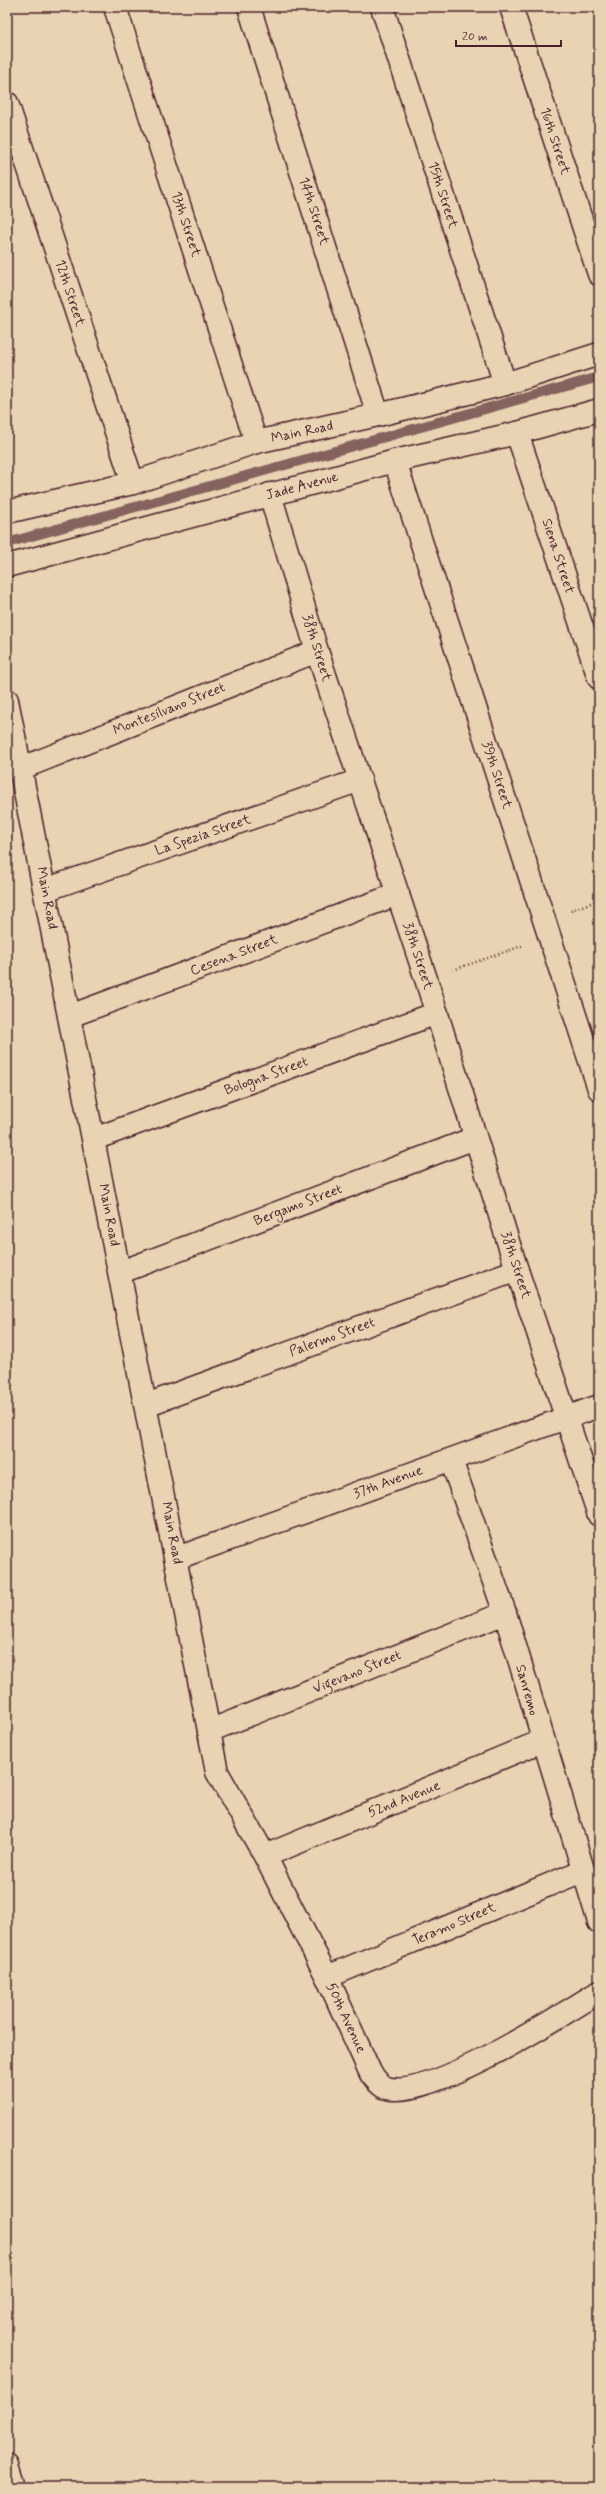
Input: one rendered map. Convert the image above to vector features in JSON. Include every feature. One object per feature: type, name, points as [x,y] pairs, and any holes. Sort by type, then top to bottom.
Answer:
[{"type":"street","name":"13th Street","points":[[115,7],[256,442]]},
{"type":"street","name":"14th Street","points":[[249,7],[378,415]]},
{"type":"street","name":"15th Street","points":[[382,7],[505,384]]},
{"type":"street","name":"16th Street","points":[[511,7],[599,274]]},
{"type":"street","name":"12th Street","points":[[7,103],[133,483]]},
{"type":"street","name":"Main Road","points":[[9,505],[133,483],[256,442],[378,415],[505,384],[599,354]]},
{"type":"street","name":"Jade Avenue","points":[[7,566],[395,461],[517,433],[599,410]]},
{"type":"street","name":"Siena Street","points":[[517,433],[599,678]]},
{"type":"street","name":"39th Street","points":[[395,461],[599,1089]]},
{"type":"street","name":"38th Street","points":[[270,494],[317,651],[426,979],[517,1270],[599,1516]]},
{"type":"street","name":"Montesilvano Street","points":[[22,768],[317,651]]},
{"type":"street","name":"Main Road","points":[[7,700],[22,768],[210,1732]]},
{"type":"street","name":"La Spezia Street","points":[[45,890],[360,780]]},
{"type":"street","name":"Cesena Street","points":[[70,1016],[398,894]]},
{"type":"street","name":"Bologna Street","points":[[94,1139],[437,1013]]},
{"type":"street","name":"Bergamo Street","points":[[121,1272],[475,1138]]},
{"type":"street","name":"Palermo Street","points":[[146,1405],[517,1270]]},
{"type":"street","name":"37th Avenue","points":[[177,1558],[599,1406]]},
{"type":"street","name":"Sanremo","points":[[451,1460],[505,1613],[542,1741],[599,1922]]},
{"type":"street","name":"Vigevano Street","points":[[210,1732],[505,1613]]},
{"type":"street","name":"50th Avenue","points":[[210,1732],[217,1772],[265,1856],[327,1977],[371,2074],[383,2087],[398,2089],[422,2086],[518,2042],[599,1992]]},
{"type":"street","name":"52nd Avenue","points":[[265,1856],[542,1741]]},
{"type":"street","name":"Teramo Street","points":[[327,1977],[582,1871]]},
{"type":"street","points":[[7,2466],[14,2487]]},
{"type":"path","points":[[426,979],[550,937]]},
{"type":"waterway","points":[[7,543],[599,377]]}]
